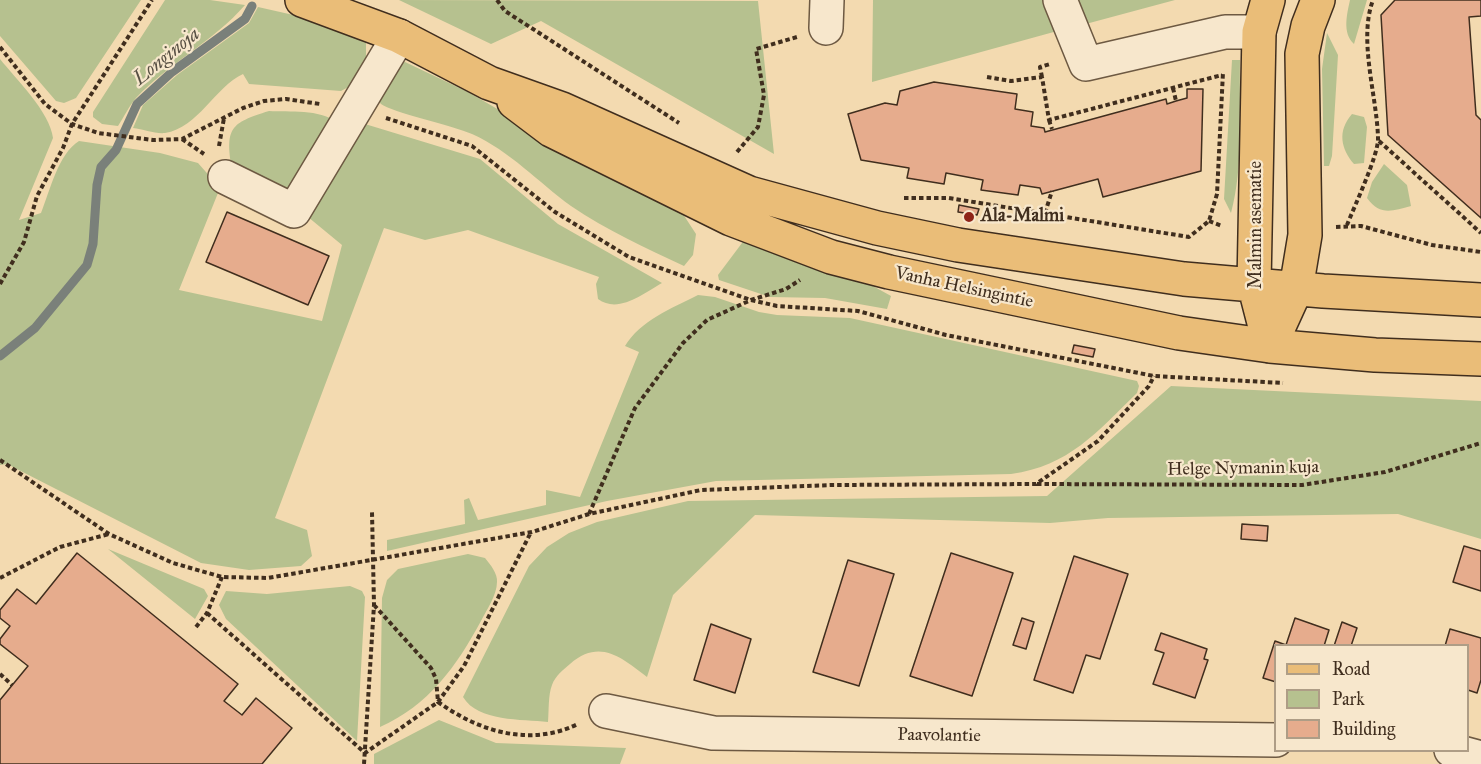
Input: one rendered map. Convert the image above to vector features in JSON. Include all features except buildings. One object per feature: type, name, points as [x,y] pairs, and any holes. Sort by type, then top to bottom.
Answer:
[{"type":"main road","name":"Vanha Helsingintie","points":[[302,0],[399,36],[489,83],[562,109],[749,193],[877,228],[958,245],[1184,279],[1296,289],[1481,300]]},
{"type":"main road","name":"Malmin asematie","points":[[1268,0],[1259,32],[1254,284],[1270,346]]},
{"type":"main road","name":"Malmin asematie","points":[[1270,346],[1296,289],[1305,236],[1302,54],[1308,26],[1318,0]]},
{"type":"main road","name":"Vanha Helsingintie","points":[[489,83],[551,130],[731,219],[831,257],[941,285],[1179,333],[1270,346],[1375,356],[1481,358]]},
{"type":"street","points":[[1060,0],[1086,64],[1225,32],[1259,32]]},
{"type":"street","points":[[225,177],[294,212],[399,36]]},
{"type":"street","name":"Paavolantie","points":[[606,711],[713,733],[1274,740]]},
{"type":"street","points":[[1458,752],[1481,758]]},
{"type":"path","points":[[0,284],[24,242],[38,196],[63,148],[72,124],[152,0]]},
{"type":"path","points":[[497,0],[505,11],[684,126]]},
{"type":"path","points":[[1373,0],[1370,9],[1369,59],[1379,141],[1347,225],[1361,226],[1432,245],[1481,252]]},
{"type":"path","points":[[733,157],[758,127],[764,95],[756,49],[826,14]]},
{"type":"path","points":[[896,198],[949,198],[1189,237],[1209,221],[1217,194],[1225,32]]},
{"type":"path","points":[[0,47],[45,104],[72,124],[99,133],[153,140],[182,139],[243,108],[264,101],[286,99],[355,109]]},
{"type":"path","points":[[1173,88],[1176,102]]},
{"type":"path","points":[[1049,120],[1052,129]]},
{"type":"path","points":[[419,126],[472,146],[555,212],[629,257],[751,300],[777,306],[858,311],[946,335],[1154,376],[1176,376]]},
{"type":"path","points":[[1379,141],[1481,233]]},
{"type":"path","points":[[1046,213],[1052,191]]},
{"type":"path","points":[[589,514],[635,408],[683,343],[707,320],[751,300]]},
{"type":"path","points":[[1036,484],[1098,441],[1149,386],[1154,376]]},
{"type":"path","name":"Helge Nymanin kuja","points":[[0,462],[109,534],[173,563],[222,577],[268,578],[532,532],[589,514],[701,490],[832,485],[1302,485],[1385,472],[1481,443]]},
{"type":"path","points":[[364,764],[374,605],[372,512]]},
{"type":"path","points":[[365,753],[438,702],[464,666],[532,532]]},
{"type":"path","points":[[0,578],[60,547],[109,534]]},
{"type":"path","points":[[196,627],[207,614],[222,577]]},
{"type":"path","points":[[374,605],[431,668],[436,679],[438,702],[457,716],[499,734],[557,734],[606,711]]},
{"type":"path","points":[[207,614],[365,753]]},
{"type":"path","points":[[0,674],[12,685]]},
{"type":"green space","points":[[0,0],[141,0],[76,98],[64,103],[56,101],[0,36]]},
{"type":"green space","points":[[165,0],[210,0],[245,5],[220,30],[149,85],[133,101],[118,126],[102,124],[93,117],[93,112]]},
{"type":"green space","points":[[399,0],[758,1],[774,154],[541,21],[491,44]]},
{"type":"green space","points":[[873,0],[1048,0],[1061,30],[872,82]]},
{"type":"green space","points":[[1071,0],[1175,0],[1082,25]]},
{"type":"green space","points":[[1350,0],[1367,0],[1354,44],[1350,40],[1347,29]]},
{"type":"green space","points":[[258,7],[320,21],[366,43],[366,61],[352,85],[341,91],[249,84],[243,74],[224,88],[197,116],[177,130],[161,133],[133,128],[143,105],[177,75],[249,23]]},
{"type":"green space","points":[[1327,33],[1338,55],[1332,156],[1329,166],[1324,166],[1322,69]]},
{"type":"green space","points":[[0,59],[39,107],[51,128],[53,138],[19,220],[41,213],[60,164],[65,155],[79,141],[160,153],[198,163],[220,188],[179,290],[322,321],[342,245],[308,217],[365,124],[480,159],[558,224],[662,283],[630,301],[606,303],[598,299],[596,284],[599,277],[468,230],[425,240],[384,228],[275,518],[307,530],[312,556],[301,566],[249,570],[201,563],[7,464],[0,465]]},
{"type":"green space","points":[[1232,60],[1240,60],[1240,118],[1238,176],[1231,213],[1224,199]]},
{"type":"green space","points":[[405,62],[468,92],[596,166],[681,211],[696,234],[693,255],[684,266],[598,223],[571,206],[486,141],[472,134],[381,104],[375,92],[392,66]]},
{"type":"green space","points":[[269,111],[313,113],[336,122],[297,187],[282,194],[232,170],[229,145],[233,129],[246,119]]},
{"type":"green space","points":[[1352,114],[1364,117],[1367,127],[1364,163],[1354,164],[1342,140],[1344,127]]},
{"type":"green space","points":[[1384,164],[1407,185],[1411,206],[1387,211],[1377,208],[1367,198],[1372,182]]},
{"type":"green space","points":[[748,235],[835,265],[891,296],[887,309],[825,298],[770,297],[719,280],[718,275]]},
{"type":"green space","points":[[698,295],[715,297],[759,312],[777,315],[850,318],[1137,381],[1139,386],[1137,393],[1081,445],[1050,463],[1031,470],[1011,474],[716,481],[607,501],[387,551],[387,540],[465,524],[464,500],[469,498],[478,520],[546,505],[546,490],[580,497],[639,352],[625,346],[631,337],[648,322]]},
{"type":"green space","points":[[1171,386],[1481,401],[1481,539],[1398,514],[1108,518],[1050,523],[755,515],[673,595],[647,677],[629,663],[610,654],[591,652],[581,656],[562,670],[553,682],[548,722],[490,715],[470,705],[463,697],[529,566],[547,547],[569,533],[597,522],[688,501],[1047,496]]},
{"type":"green space","points":[[108,549],[204,589],[208,596],[195,619]]},
{"type":"green space","points":[[468,554],[485,558],[495,572],[497,587],[491,603],[462,654],[440,683],[413,708],[380,727],[382,598],[387,580],[398,569]]},
{"type":"green space","points":[[350,586],[362,591],[365,597],[357,741],[226,619],[219,605],[226,591],[267,594]]},
{"type":"green space","points":[[439,720],[496,743],[626,748],[620,764],[374,764],[374,754]]},
{"type":"waterway","name":"Longinoja","points":[[0,356],[35,328],[87,265],[93,244],[97,185],[101,167],[116,150],[137,104],[172,72],[245,19],[252,6]]},
{"type":"place","name":"Ala-Malmi","points":[[969,217]]}]
